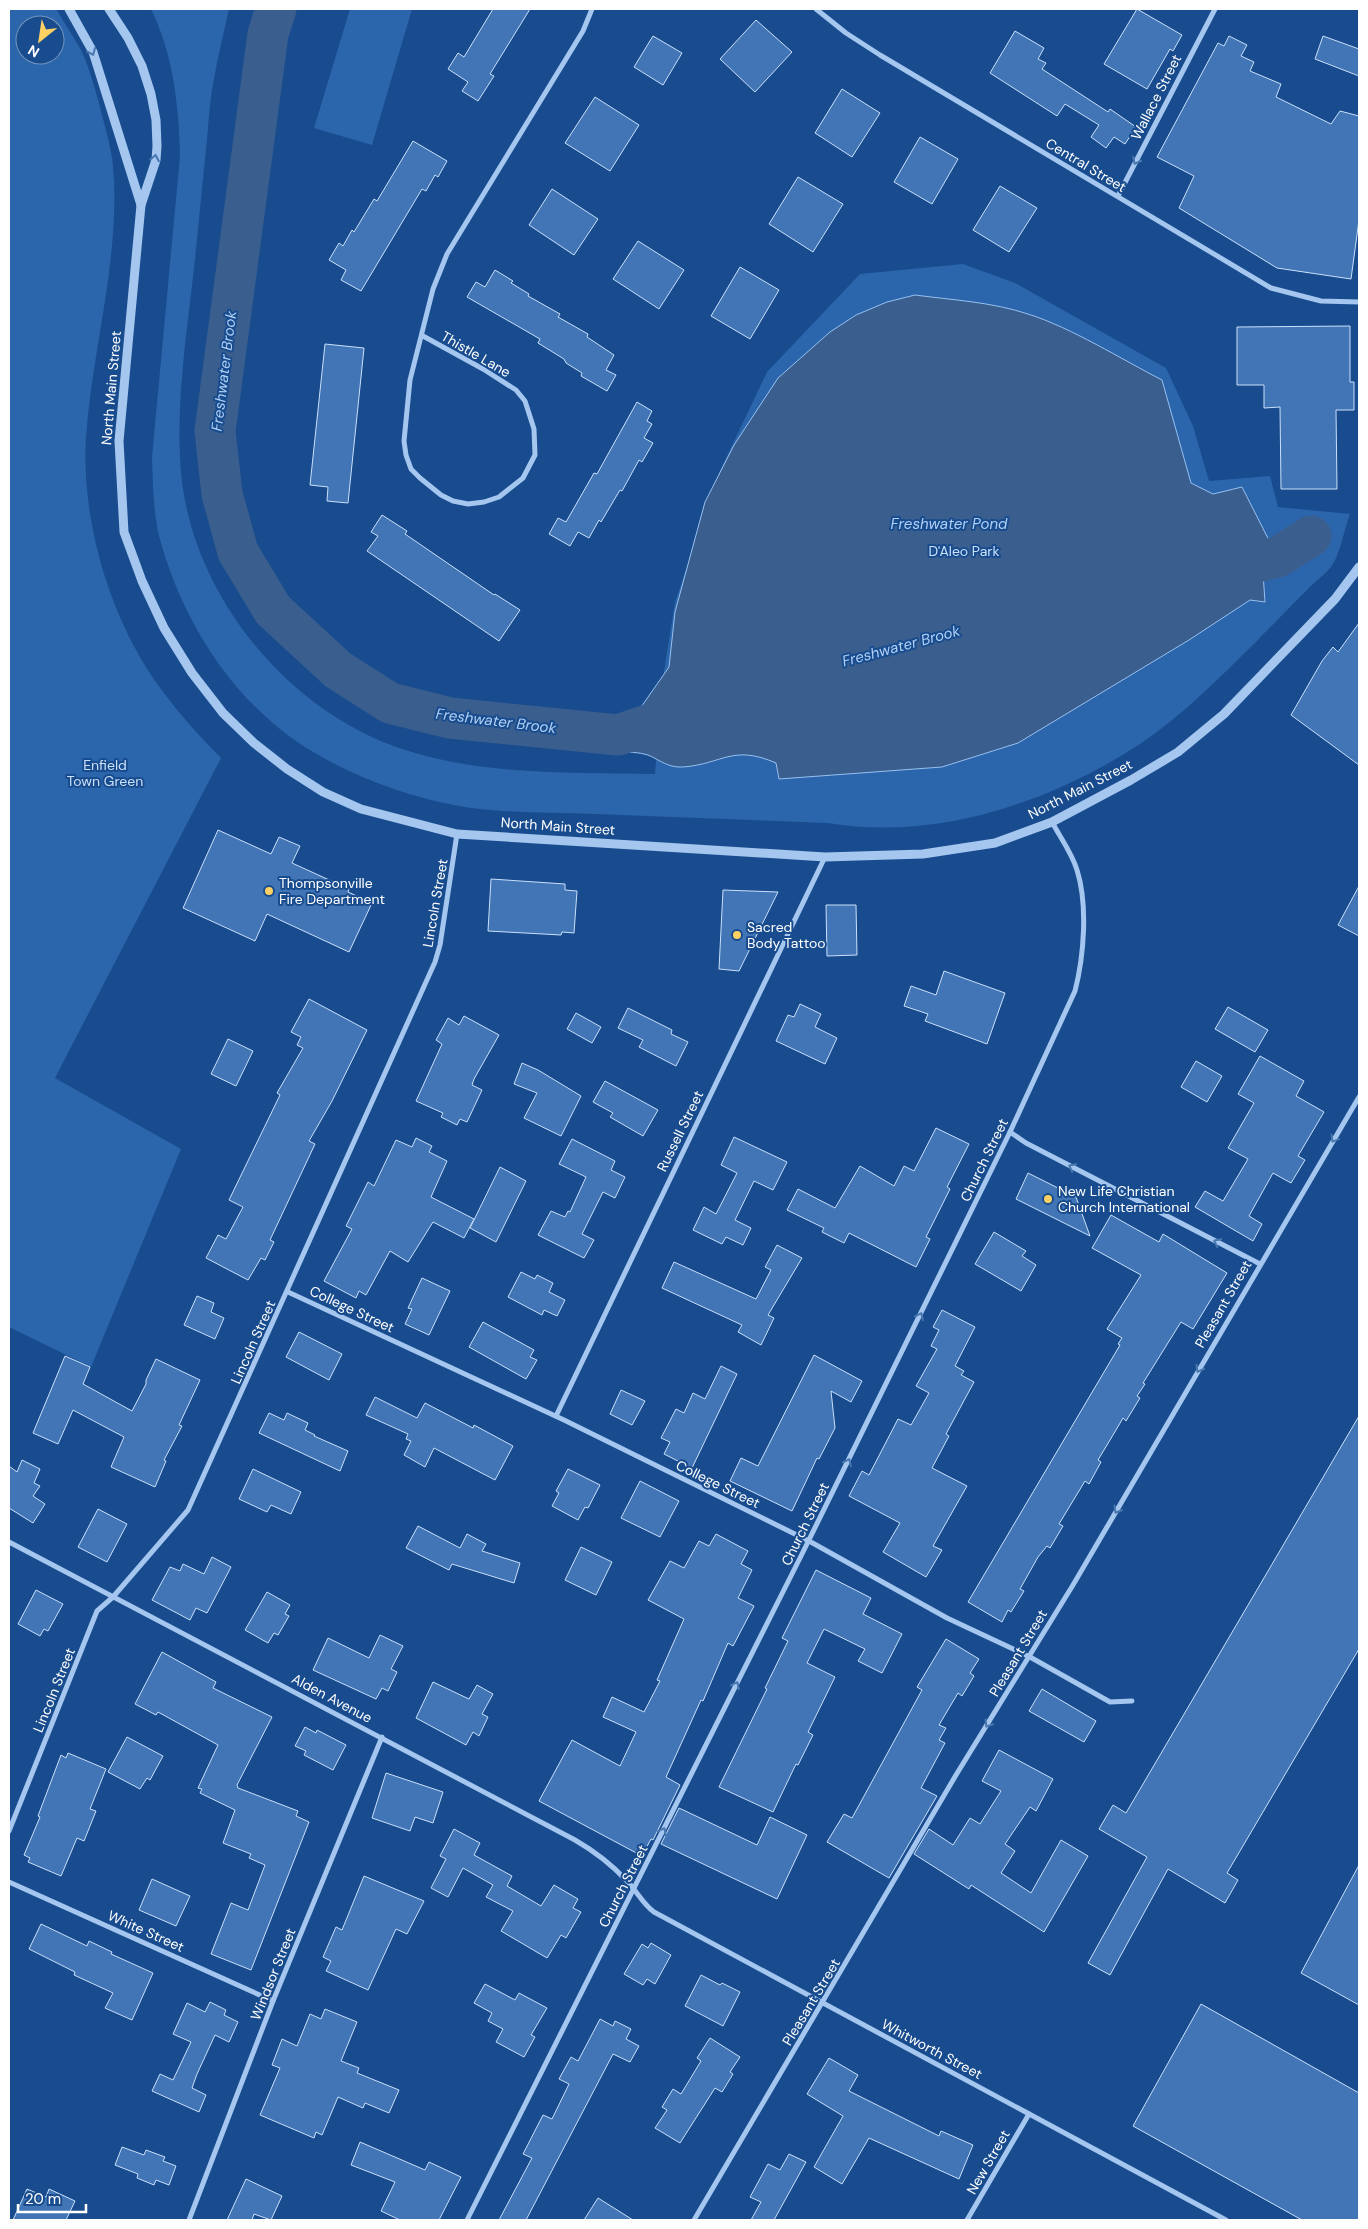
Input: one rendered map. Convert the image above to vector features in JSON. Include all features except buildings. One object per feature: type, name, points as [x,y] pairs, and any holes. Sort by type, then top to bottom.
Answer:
[{"type":"street","name":"North Main Street","points":[[69,9],[93,52],[141,205]]},
{"type":"street","name":"North Main Street","points":[[109,9],[128,38],[142,66],[151,94],[156,120],[156,160],[141,205],[119,440],[124,532],[142,581],[164,628],[192,673],[223,713],[254,743],[286,769],[324,792],[361,809],[457,834],[825,857],[923,854],[995,843],[1052,822],[1131,780],[1178,752],[1216,720],[1335,599],[1359,567]]},
{"type":"street","name":"Thistle Lane","points":[[423,336],[483,368],[516,390],[525,401],[534,428],[535,454],[523,478],[499,497],[484,502],[468,504],[453,501],[441,495],[411,469],[406,455],[405,434],[410,380],[423,336],[433,289],[447,254],[582,31],[592,9]]},
{"type":"street","name":"Central Street","points":[[816,9],[846,33],[880,55],[1271,288],[1320,301],[1359,302]]},
{"type":"street","name":"Wallace Street","points":[[1118,196],[1215,9]]},
{"type":"street","name":"Church Street","points":[[467,2220],[808,1541],[1010,1132],[1075,992],[1081,968],[1083,944],[1082,897],[1077,869],[1052,822]]},
{"type":"street","name":"Lincoln Street","points":[[9,1830],[97,1611],[113,1597],[188,1510],[288,1292],[436,962],[457,834]]},
{"type":"street","name":"Russell Street","points":[[556,1416],[825,857]]},
{"type":"street","name":"Pleasant Street","points":[[694,2220],[824,2003],[956,1775],[1030,1657],[1359,1097]]},
{"type":"street","points":[[1010,1132],[1026,1143],[1260,1264]]},
{"type":"street","name":"College Street","points":[[288,1292],[556,1416],[808,1541],[947,1618],[1030,1657],[1110,1702],[1122,1703],[1132,1701]]},
{"type":"street","name":"Alden Avenue","points":[[9,1542],[382,1737],[585,1846],[606,1861],[634,1890]]},
{"type":"street","name":"Windsor Street","points":[[189,2220],[274,2001],[382,1737]]},
{"type":"street","name":"White Street","points":[[9,1882],[274,2001]]},
{"type":"street","name":"Whitworth Street","points":[[634,1890],[641,1901],[654,1912],[1029,2114],[1216,2218],[1226,2220]]},
{"type":"street","name":"New Street","points":[[967,2220],[1029,2114]]},
{"type":"green space","name":"Enfield Town Green","points":[[9,9],[56,9],[60,15],[15,15],[15,65],[65,65],[65,24],[81,50],[91,76],[111,150],[114,200],[113,234],[86,438],[88,502],[102,568],[126,630],[141,659],[173,704],[221,758],[55,1078],[181,1149],[91,1367],[9,1327]]},
{"type":"green space","name":"Freshwater Pond","points":[[151,9],[229,9],[217,61],[212,94],[180,407],[180,457],[186,504],[199,550],[220,594],[246,634],[278,671],[315,703],[356,729],[399,748],[462,764],[526,771],[655,774],[662,684],[675,602],[719,473],[767,372],[860,274],[963,264],[1015,283],[1166,368],[1193,426],[1209,481],[1270,476],[1278,507],[1350,514],[1336,558],[1328,570],[1214,683],[1171,721],[1140,744],[1068,784],[1030,800],[950,821],[909,827],[868,827],[828,823],[489,810],[429,800],[353,773],[305,747],[284,732],[246,698],[213,656],[199,634],[176,586],[159,536],[154,506],[152,457],[180,156],[176,99],[170,62],[159,26]]},
{"type":"green space","points":[[350,9],[412,9],[372,145],[314,128]]},
{"type":"water","name":"Freshwater Pond","points":[[915,295],[986,304],[1028,314],[1079,335],[1162,380],[1191,483],[1213,494],[1242,487],[1282,566],[1263,573],[1265,602],[1250,600],[1189,640],[1018,743],[942,767],[779,779],[776,763],[749,755],[738,755],[697,765],[678,767],[668,765],[648,755],[617,751],[619,715],[639,710],[669,667],[675,612],[705,502],[734,445],[778,378],[830,332],[856,315],[887,302]]},
{"type":"waterway","name":"Freshwater Brook","points":[[276,9],[268,34],[215,431],[222,494],[238,552],[273,610],[338,670],[390,703],[450,718],[618,735],[671,717]]},
{"type":"waterway","name":"Freshwater Brook","points":[[1223,570],[1278,557],[1311,536]]},
{"type":"place","name":"Thompsonville Fire Department","points":[[269,891]]},
{"type":"place","name":"Sacred Body Tattoo","points":[[737,935]]},
{"type":"place","name":"New Life Christian Church International","points":[[1048,1199]]},
{"type":"park label","name":"D'Aleo Park","points":[[964,551]]}]
